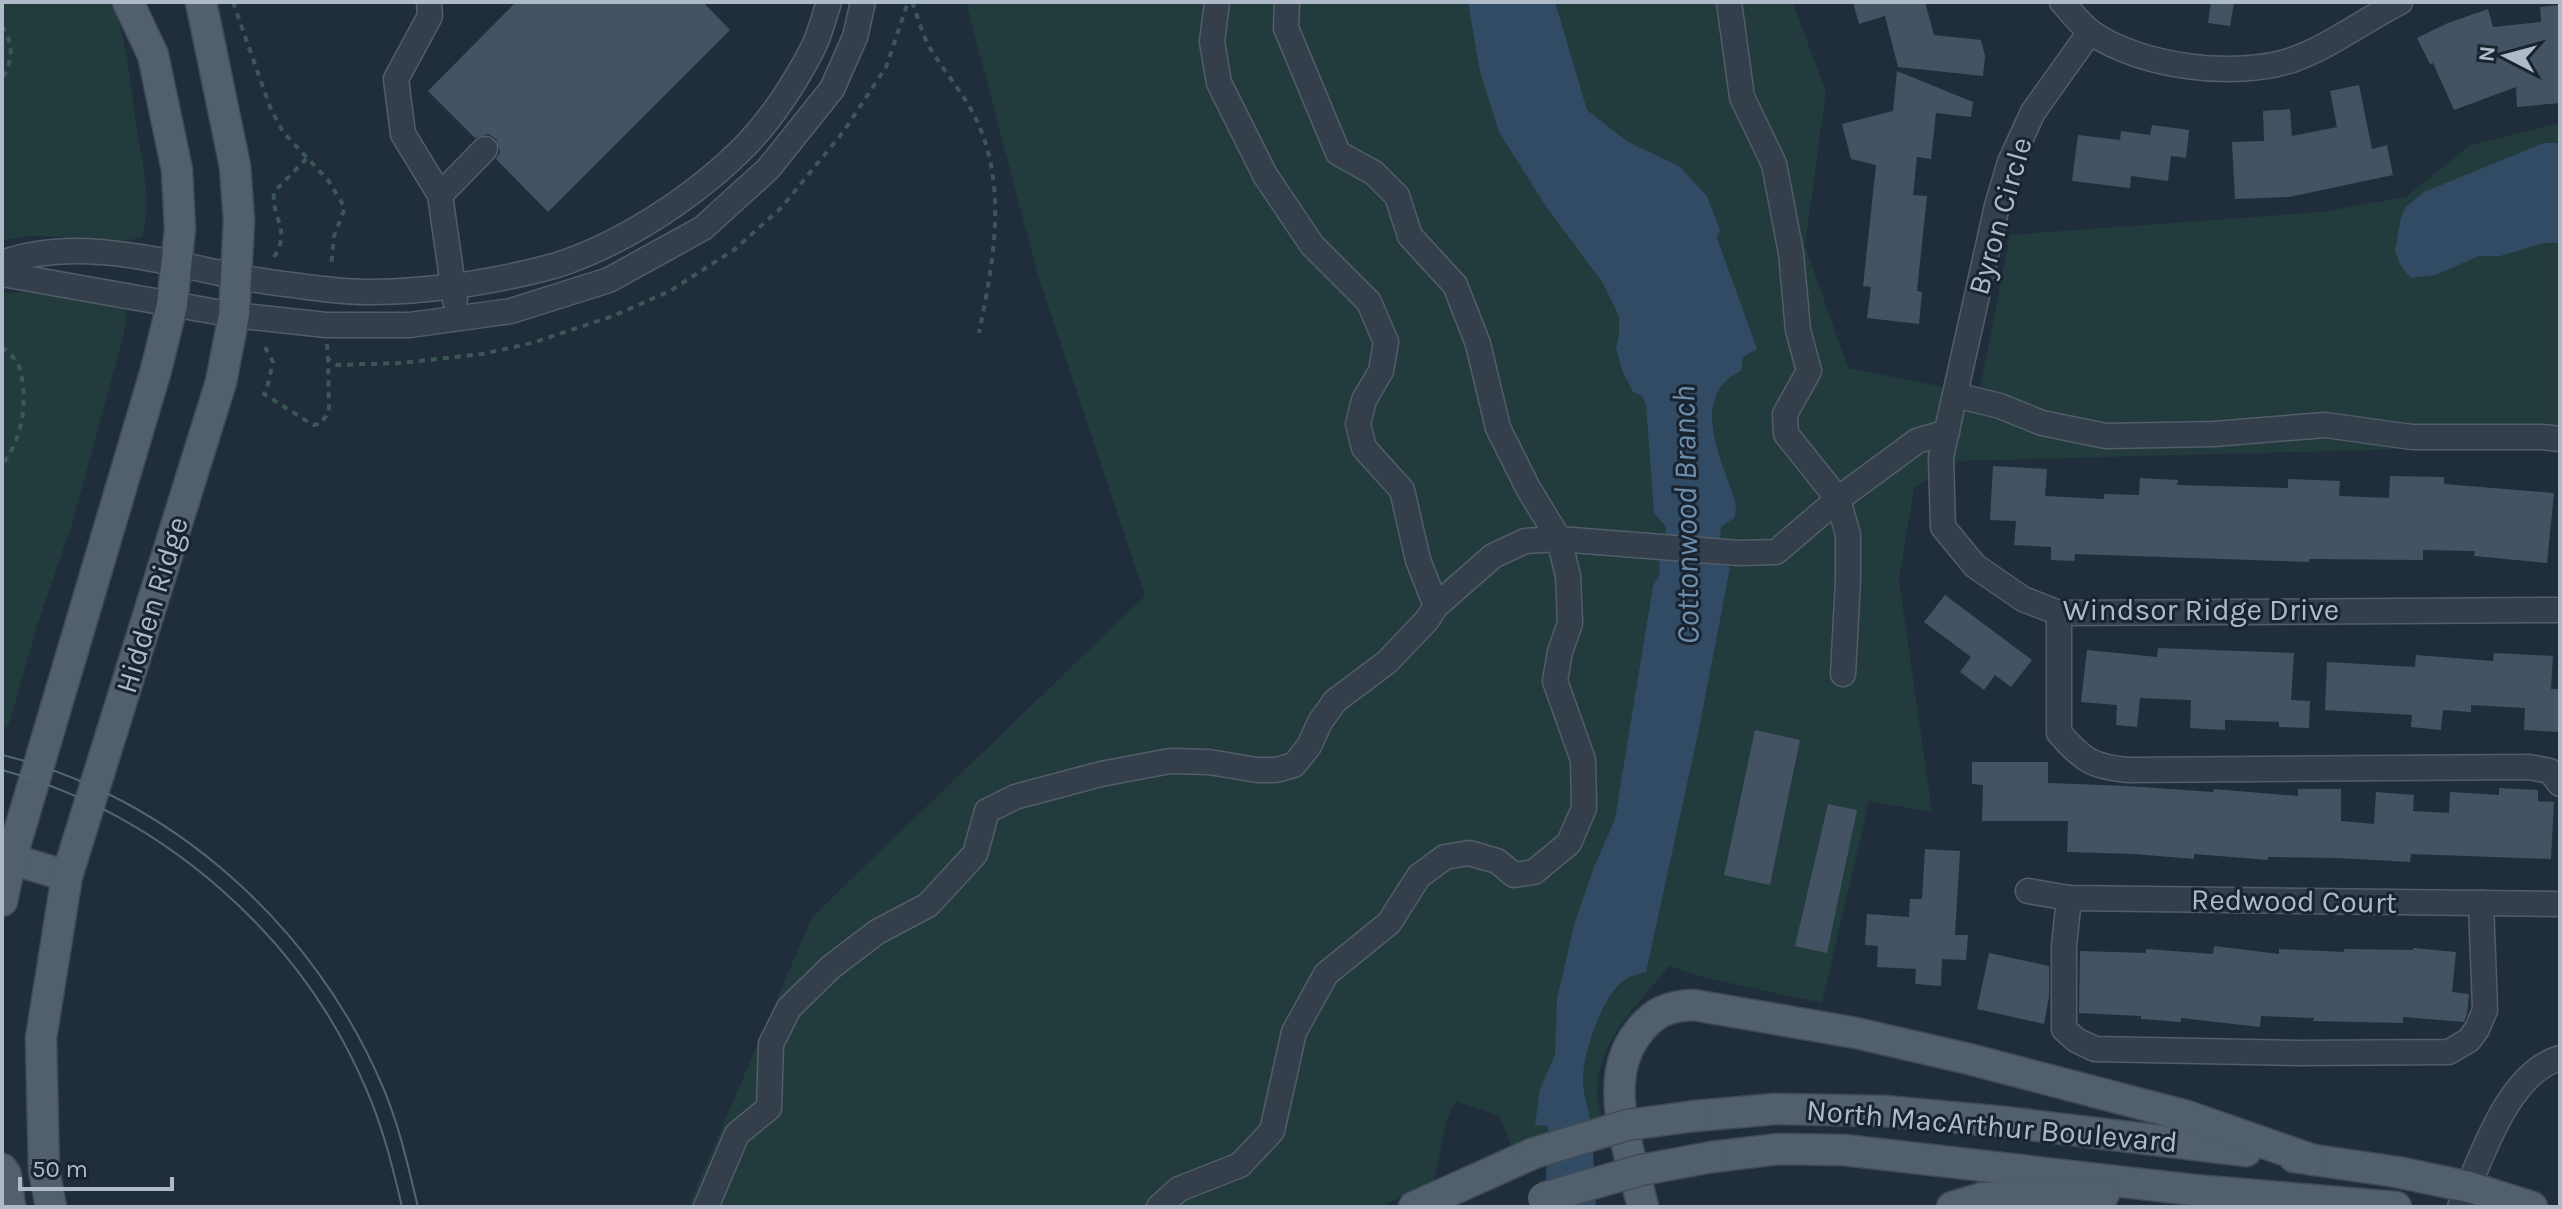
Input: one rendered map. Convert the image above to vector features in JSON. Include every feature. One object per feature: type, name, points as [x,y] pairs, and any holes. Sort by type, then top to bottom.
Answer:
[{"type":"main road","name":"Hidden Ridge","points":[[2,901],[11,859],[156,370],[172,305],[180,229],[177,170],[153,55],[128,2]]},
{"type":"main road","name":"Hidden Ridge","points":[[51,1207],[44,1170],[41,1038],[67,876],[221,382],[234,315],[239,221],[235,166],[201,2]]},
{"type":"main road","points":[[11,859],[67,876]]},
{"type":"main road","points":[[1643,1207],[1620,1110],[1618,1086],[1622,1063],[1632,1040],[1658,1011],[1674,1006],[1694,1005],[1856,1033],[1969,1059],[2187,1116],[2313,1160]]},
{"type":"main road","name":"North MacArthur Boulevard","points":[[1414,1207],[1534,1153],[1627,1125],[1775,1109],[1884,1111],[2036,1125],[2313,1160],[2397,1172],[2464,1197],[2532,1207]]},
{"type":"main road","name":"North MacArthur Boulevard","points":[[1533,1202],[1641,1170],[1779,1149],[1844,1150],[2194,1190],[2396,1207]]},
{"type":"main road","points":[[2,1169],[6,1175],[10,1207]]},
{"type":"main road","points":[[1952,1207],[1982,1198],[2194,1190]]},
{"type":"street","points":[[429,2],[430,16],[396,79],[403,134],[440,195],[459,318]]},
{"type":"street","points":[[2,263],[19,257],[68,250],[176,263],[237,277],[329,289],[412,292],[507,278],[559,264],[627,234],[693,191],[749,142],[781,101],[814,46],[829,2]]},
{"type":"street","points":[[2,274],[234,315],[326,325],[410,325],[511,311],[609,280],[703,228],[768,169],[832,89],[855,37],[863,2]]},
{"type":"street","points":[[1217,2],[1212,42],[1219,83],[1265,175],[1312,245],[1369,302],[1386,342],[1381,371],[1364,400],[1358,424],[1364,448],[1402,490],[1418,560],[1436,606]]},
{"type":"street","points":[[1159,1207],[1179,1189],[1240,1165],[1272,1131],[1294,1032],[1326,974],[1389,923],[1419,876],[1445,857],[1469,853],[1497,861],[1514,875],[1534,872],[1569,843],[1584,808],[1583,760],[1555,681],[1560,652],[1570,623],[1568,576],[1559,539],[1528,488],[1498,428],[1478,344],[1455,285],[1410,236],[1397,196],[1374,173],[1338,153],[1286,28],[1287,2]]},
{"type":"street","points":[[1729,2],[1742,97],[1774,164],[1791,253],[1798,330],[1809,371],[1785,414],[1786,434],[1838,499],[1848,535],[1843,674]]},
{"type":"street","points":[[2062,2],[2090,32],[2118,47],[2165,63],[2211,68],[2247,68],[2290,61],[2328,45],[2400,2]]},
{"type":"street","name":"Byron Circle","points":[[1941,457],[1997,206],[2010,162],[2033,112],[2090,32]]},
{"type":"street","points":[[440,195],[485,149]]},
{"type":"street","points":[[1955,395],[2000,406],[2042,423],[2106,436],[2214,434],[2325,425],[2412,437],[2560,439]]},
{"type":"street","points":[[706,1207],[737,1134],[769,1108],[771,1044],[789,1008],[831,967],[877,932],[928,905],[975,854],[987,811],[1015,797],[1101,774],[1170,761],[1209,762],[1257,770],[1276,770],[1294,765],[1335,701],[1387,662],[1420,628],[1436,606],[1493,556],[1525,541],[1559,539],[1739,553],[1776,552],[1838,499],[1917,441],[1947,432]]},
{"type":"street","name":"Windsor Ridge Drive","points":[[1941,457],[1943,527],[1975,566],[2023,599],[2059,613],[2560,610]]},
{"type":"street","points":[[2059,613],[2059,733],[2081,758],[2107,768],[2529,767],[2550,771],[2560,784]]},
{"type":"street","name":"Redwood Court","points":[[2028,891],[2069,898],[2560,904]]},
{"type":"street","points":[[2069,898],[2064,946],[2064,1029],[2076,1040],[2095,1049],[2317,1053],[2449,1052],[2469,1040],[2485,1010],[2481,903]]},
{"type":"street","points":[[2464,1197],[2509,1100],[2526,1079],[2547,1062],[2560,1058]]},
{"type":"path","points":[[233,2],[270,107],[283,132],[328,180],[345,208],[334,236],[329,289]]},
{"type":"path","points":[[910,2],[928,45],[976,117],[993,166],[996,229],[979,333]]},
{"type":"path","points":[[328,359],[337,365],[401,363],[482,354],[532,343],[613,316],[670,291],[735,249],[781,208],[844,131],[886,67],[910,2]]},
{"type":"path","points":[[2,26],[13,54],[2,79]]},
{"type":"path","points":[[274,257],[283,235],[274,207],[274,192],[307,158]]},
{"type":"path","points":[[265,347],[273,362],[264,394],[313,425],[320,424],[329,412],[326,325]]},
{"type":"path","points":[[2,347],[18,363],[24,399],[18,436],[2,465]]},
{"type":"green space","points":[[2,2],[111,2],[127,59],[145,178],[146,209],[142,237],[109,241],[37,236],[2,241]]},
{"type":"green space","points":[[966,2],[1792,2],[1826,91],[1805,246],[1848,368],[1979,394],[2010,235],[2321,212],[2406,197],[2470,145],[2560,123],[2560,448],[1959,461],[1914,488],[1899,580],[1932,812],[1869,801],[1822,1003],[1702,977],[1669,966],[1634,1007],[1605,1052],[1597,1087],[1601,1118],[1511,1147],[1500,1116],[1456,1101],[1447,1119],[1434,1180],[1380,1207],[688,1207],[812,917],[1145,596],[1038,276]]},
{"type":"green space","points":[[21,292],[124,304],[127,307],[124,334],[72,524],[38,623],[8,727],[2,726],[2,293]]},
{"type":"water","name":"Cottonwood Branch","points":[[1468,2],[1555,2],[1587,110],[1628,142],[1679,166],[1707,196],[1720,230],[1717,238],[1757,349],[1743,357],[1741,371],[1725,382],[1716,396],[1712,413],[1718,450],[1736,504],[1735,517],[1721,527],[1719,555],[1730,568],[1699,729],[1646,972],[1625,979],[1608,999],[1596,1025],[1584,1066],[1583,1083],[1591,1131],[1596,1207],[1545,1207],[1548,1126],[1535,1125],[1540,1089],[1555,1055],[1557,999],[1574,925],[1615,819],[1653,586],[1660,574],[1659,561],[1665,555],[1666,527],[1654,513],[1646,404],[1642,396],[1633,392],[1616,348],[1619,316],[1603,283],[1547,208],[1499,132],[1480,72]]},
{"type":"water","points":[[2544,143],[2560,143],[2560,243],[2544,243],[2500,256],[2479,256],[2435,275],[2411,278],[2401,266],[2395,251],[2401,217],[2406,207],[2424,192]]},
{"type":"building","points":[[516,2],[703,2],[730,30],[548,212],[496,159],[500,152],[496,139],[488,134],[475,138],[428,91]]},
{"type":"building","points":[[1853,2],[1925,2],[1934,35],[1981,40],[1985,56],[1983,76],[1898,67],[1885,16],[1859,24]]},
{"type":"building","points":[[2211,2],[2234,2],[2230,26],[2208,23]]},
{"type":"building","points":[[2560,5],[2560,103],[2517,107],[2516,87],[2454,110],[2433,63],[2430,64],[2417,38],[2488,9],[2493,27],[2541,22],[2540,7]]},
{"type":"building","points":[[1897,71],[1973,102],[1971,117],[1936,113],[1931,159],[1917,157],[1913,195],[1927,196],[1917,291],[1922,292],[1919,324],[1867,318],[1871,287],[1863,286],[1876,165],[1851,159],[1842,124],[1893,111]]},
{"type":"building","points":[[2359,85],[2372,149],[2387,145],[2393,175],[2289,197],[2235,199],[2232,142],[2264,141],[2263,111],[2290,109],[2292,136],[2337,127],[2330,91]]},
{"type":"building","points":[[2152,125],[2189,130],[2186,158],[2171,156],[2168,181],[2131,176],[2130,188],[2072,181],[2078,135],[2120,140],[2121,131],[2150,135]]},
{"type":"building","points":[[1993,466],[2047,469],[2045,496],[2104,499],[2104,494],[2139,495],[2140,478],[2178,480],[2177,485],[2288,488],[2288,479],[2340,481],[2339,496],[2389,498],[2390,476],[2444,477],[2444,484],[2554,493],[2547,563],[2474,556],[2475,551],[2423,550],[2423,560],[2309,559],[2309,562],[2075,554],[2074,561],[2051,560],[2051,547],[2014,545],[2016,521],[1990,520]]},
{"type":"building","points":[[1945,595],[2032,660],[2011,687],[1995,675],[1984,690],[1960,672],[1971,657],[1924,622]]},
{"type":"building","points":[[2158,648],[2294,653],[2291,700],[2310,701],[2309,728],[2279,727],[2279,722],[2225,720],[2225,730],[2190,728],[2191,700],[2140,698],[2137,727],[2116,725],[2117,705],[2081,702],[2087,650],[2157,657]]},
{"type":"building","points":[[2494,653],[2553,656],[2551,689],[2560,689],[2560,732],[2524,730],[2525,708],[2471,705],[2471,712],[2443,710],[2441,730],[2411,727],[2412,715],[2325,710],[2327,662],[2415,667],[2416,655],[2493,661]]},
{"type":"building","points":[[1755,730],[1800,740],[1770,885],[1724,875]]},
{"type":"building","points":[[1972,762],[2048,762],[2048,783],[2213,792],[2214,789],[2298,796],[2298,789],[2341,789],[2341,821],[2374,824],[2376,792],[2414,795],[2413,811],[2449,813],[2450,792],[2499,795],[2499,788],[2538,790],[2538,801],[2554,802],[2551,859],[2411,854],[2410,862],[2268,857],[2268,860],[2194,854],[2194,859],[2067,852],[2068,821],[1982,821],[1983,785],[1972,784]]},
{"type":"building","points":[[1828,804],[1857,810],[1827,953],[1795,946]]},
{"type":"building","points":[[1925,849],[1960,851],[1955,935],[1968,935],[1966,960],[1942,959],[1941,986],[1915,984],[1916,969],[1877,967],[1878,946],[1865,945],[1867,914],[1909,917],[1910,899],[1922,899]]},
{"type":"building","points":[[2214,946],[2279,954],[2279,949],[2344,952],[2344,949],[2413,948],[2456,952],[2452,992],[2469,994],[2467,1014],[2464,1022],[2403,1017],[2403,1023],[2313,1021],[2314,1018],[2261,1016],[2260,1027],[2181,1018],[2181,1022],[2141,1019],[2141,1016],[2079,1013],[2080,951],[2146,953],[2146,949],[2213,954]]},
{"type":"building","points":[[1989,953],[2049,966],[2049,997],[2044,1024],[1977,1009]]},
{"type":"tram line","points":[[2,755],[64,774],[123,802],[179,836],[230,876],[276,922],[318,972],[353,1027],[382,1085],[398,1130],[418,1207]]},
{"type":"tram line","points":[[2,770],[62,790],[118,817],[172,850],[221,889],[266,933],[305,982],[339,1035],[367,1091],[378,1119],[402,1207]]}]
